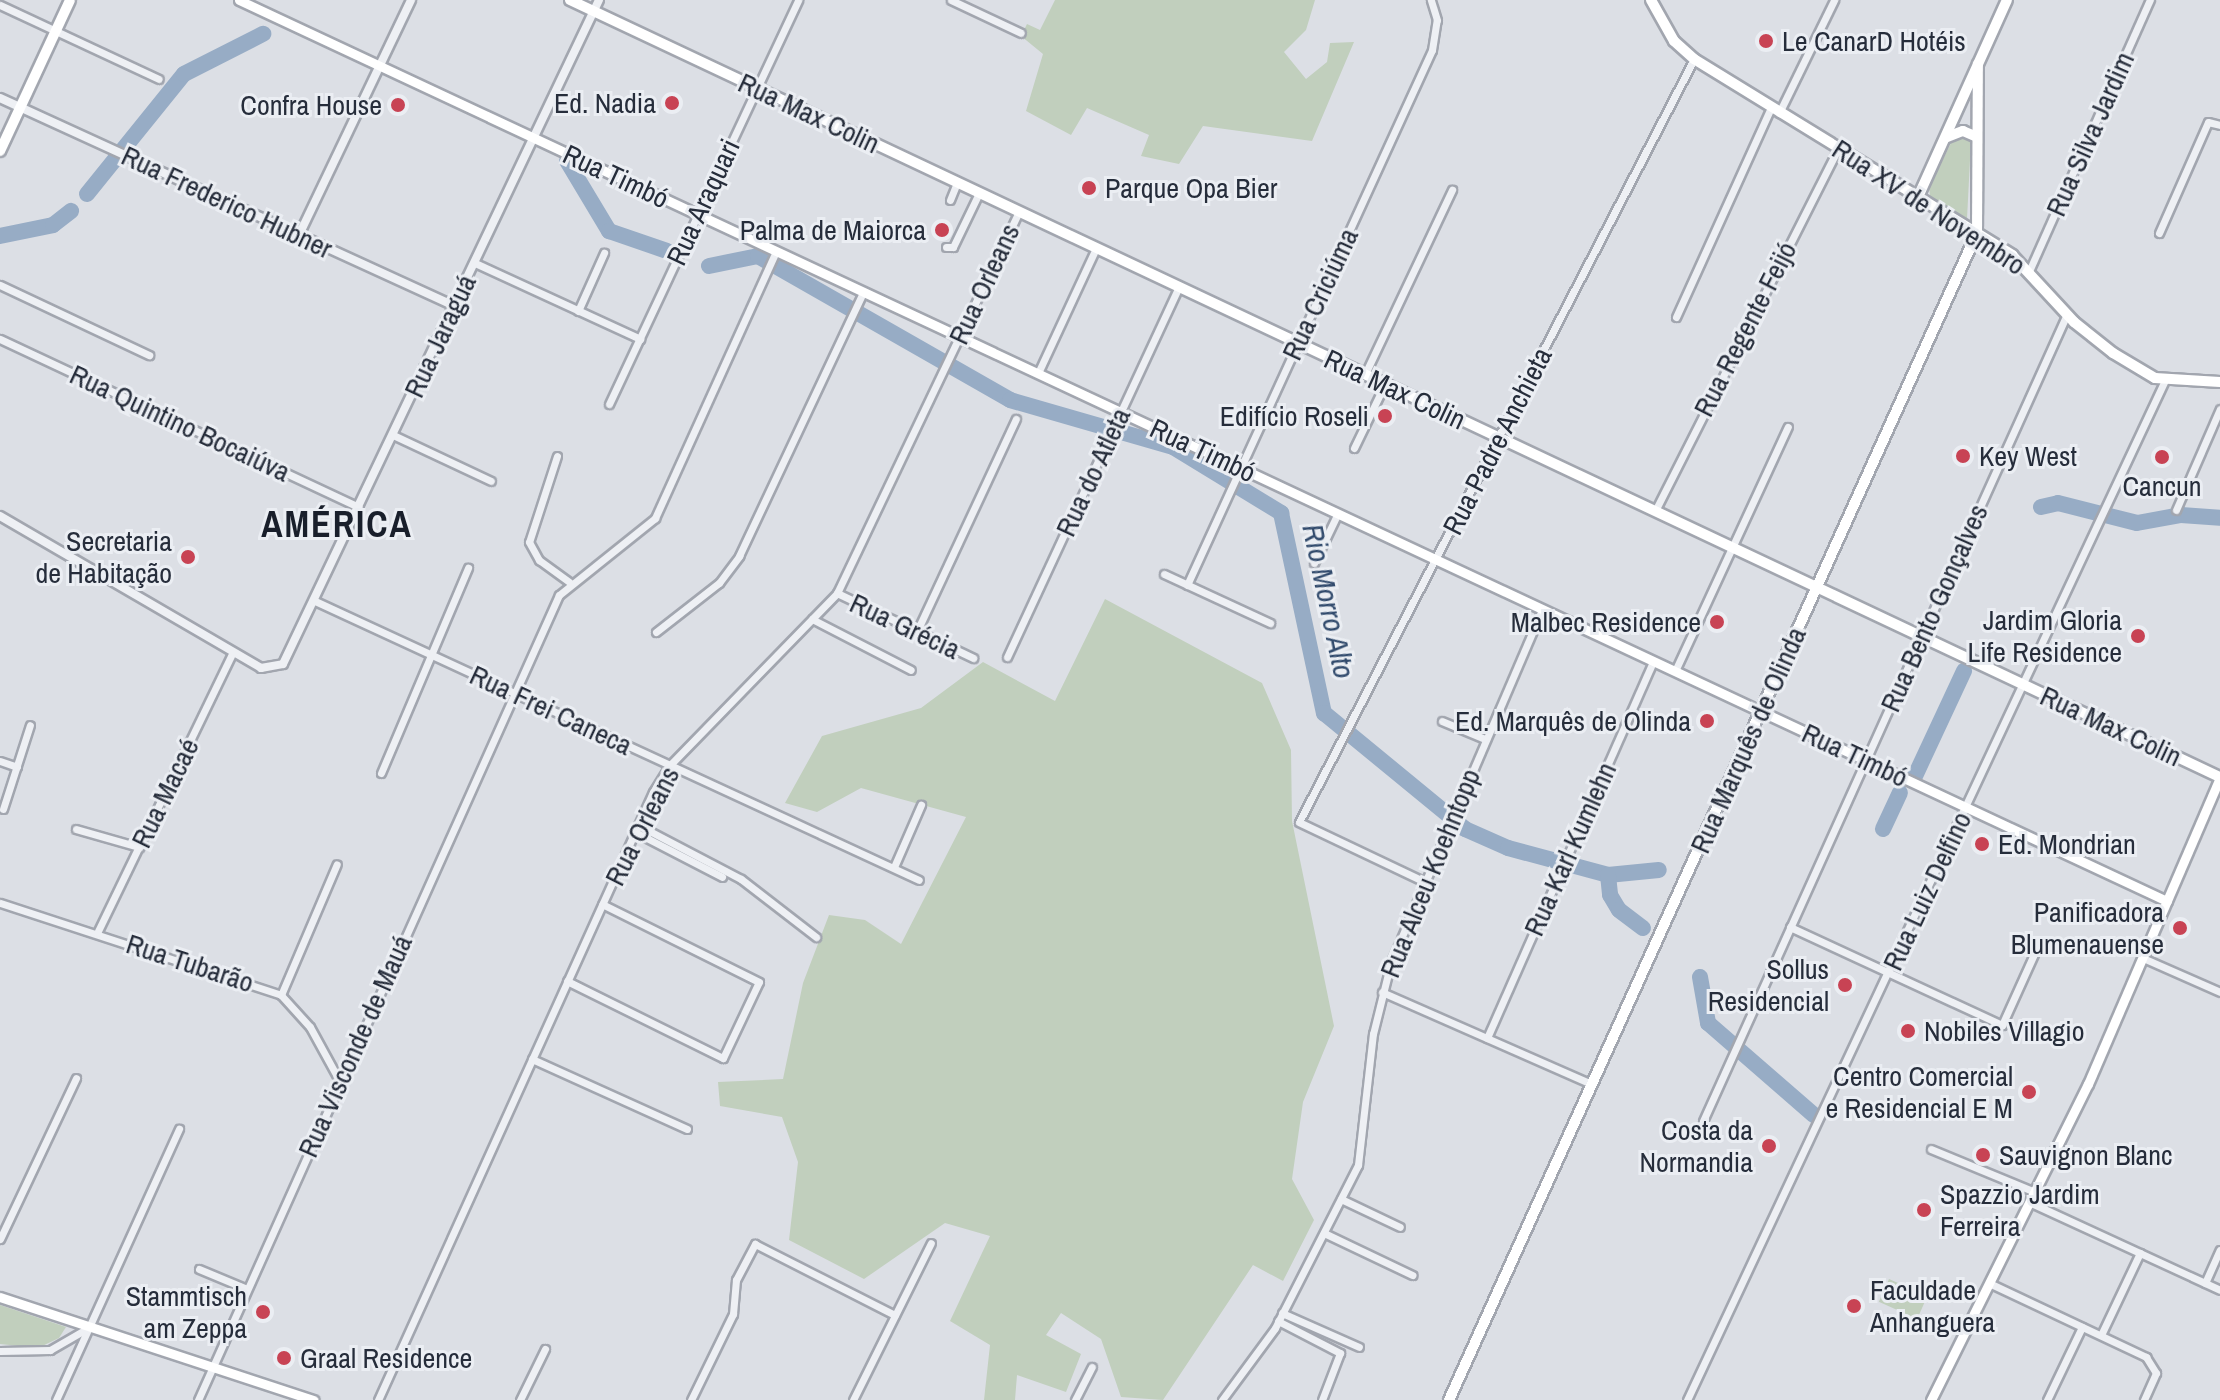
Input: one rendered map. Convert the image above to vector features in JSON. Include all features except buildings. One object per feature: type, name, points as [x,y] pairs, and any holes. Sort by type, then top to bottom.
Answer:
[{"type":"main road","points":[[0,151],[70,0]]},
{"type":"main road","name":"Rua Timbó","points":[[239,0],[698,215],[774,254],[1038,373],[1238,472],[1338,513],[2167,901]]},
{"type":"main road","name":"Rua Max Colin","points":[[570,0],[2220,778]]},
{"type":"main road","points":[[1918,197],[2007,0]]},
{"type":"main road","name":"Rua XV de Novembro","points":[[1655,2],[1674,41],[1694,59],[1977,233],[2030,269],[2067,314],[2119,358],[2165,380],[2220,382]]},
{"type":"main road","name":"Rua Marquês de Olinda","points":[[1449,1400],[1977,233],[1978,64]]},
{"type":"main road","points":[[1944,140],[1956,131],[1977,137]]},
{"type":"main road","points":[[1931,1400],[2035,1192],[2143,958],[2220,778]]},
{"type":"main road","points":[[0,1297],[314,1400]]},
{"type":"street","points":[[299,235],[411,0]]},
{"type":"street","name":"Rua Jaraguá","points":[[233,652],[261,668],[277,668],[288,657],[599,0]]},
{"type":"street","name":"Rua Araquari","points":[[609,404],[798,0]]},
{"type":"street","points":[[951,0],[1021,33]]},
{"type":"street","name":"Rua Criciúma","points":[[1187,585],[1432,50],[1437,20],[1431,0]]},
{"type":"street","points":[[1676,317],[1775,110],[1834,0]]},
{"type":"street","name":"Rua Silva Jardim","points":[[2030,269],[2150,0]]},
{"type":"street","points":[[0,5],[159,79]]},
{"type":"street","name":"Rua Padre Anchieta","points":[[1423,881],[1299,822],[1694,59]]},
{"type":"street","name":"Rua Frederico Hubner","points":[[0,98],[454,306]]},
{"type":"street","points":[[2159,233],[2208,122],[2220,125]]},
{"type":"street","name":"Rua Regente Feijó","points":[[1655,511],[1838,149]]},
{"type":"street","points":[[950,200],[957,183]]},
{"type":"street","points":[[1365,374],[1452,190]]},
{"type":"street","points":[[946,247],[953,247],[979,193]]},
{"type":"street","name":"Rua Orleans","points":[[378,1400],[636,828],[670,765],[837,593],[1019,211]]},
{"type":"street","points":[[1038,373],[1096,248]]},
{"type":"street","points":[[578,311],[604,253]]},
{"type":"street","points":[[557,456],[529,542],[539,560],[569,582],[655,518],[774,254]]},
{"type":"street","points":[[475,263],[640,339]]},
{"type":"street","points":[[0,285],[149,355]]},
{"type":"street","name":"Rua do Atleta","points":[[1007,657],[1179,287]]},
{"type":"street","points":[[656,632],[719,583],[739,556],[863,292]]},
{"type":"street","name":"Rua Bento Gonçalves","points":[[1703,1121],[2067,314]]},
{"type":"street","name":"Rua Quintino Bocaiúva","points":[[0,339],[359,507]]},
{"type":"street","name":"Rua Luiz Delfino","points":[[1687,1400],[2165,380]]},
{"type":"street","points":[[1354,448],[1385,384]]},
{"type":"street","points":[[2176,510],[2220,409]]},
{"type":"street","points":[[917,631],[1016,419]]},
{"type":"street","points":[[1675,671],[1788,427]]},
{"type":"street","points":[[393,435],[491,481]]},
{"type":"street","points":[[1314,563],[1338,513]]},
{"type":"street","points":[[0,516],[233,652]]},
{"type":"street","points":[[381,773],[468,568]]},
{"type":"street","points":[[1164,574],[1270,623]]},
{"type":"street","name":"Rua Visconde de Mauá","points":[[198,1400],[514,693],[569,582]]},
{"type":"street","name":"Rua Grécia","points":[[837,593],[973,658]]},
{"type":"street","name":"Rua Frei Caneca","points":[[315,601],[919,880]]},
{"type":"street","name":"Rua Alceu Koehntopp","points":[[1222,1400],[1280,1317],[1363,1153],[1368,1067],[1382,992],[1423,881],[1542,609]]},
{"type":"street","points":[[812,619],[911,670]]},
{"type":"street","name":"Rua Macaé","points":[[97,933],[233,652]]},
{"type":"street","name":"Rua Karl Kumlehn","points":[[1487,1038],[1653,661]]},
{"type":"street","points":[[1442,721],[1485,739]]},
{"type":"street","points":[[3,809],[30,725]]},
{"type":"street","points":[[0,761],[17,767]]},
{"type":"street","points":[[894,867],[921,805]]},
{"type":"street","points":[[636,828],[722,877]]},
{"type":"street","points":[[636,828],[741,879],[816,937]]},
{"type":"street","points":[[76,829],[139,847]]},
{"type":"street","points":[[281,995],[337,864]]},
{"type":"street","name":"Rua Tubarão","points":[[0,903],[281,995],[310,1027],[339,1080]]},
{"type":"street","points":[[567,981],[723,1058],[759,982],[602,904]]},
{"type":"street","points":[[1790,927],[2002,1025],[2039,943]]},
{"type":"street","points":[[2143,958],[2220,992]]},
{"type":"street","points":[[1382,992],[1592,1084]]},
{"type":"street","points":[[532,1059],[687,1129]]},
{"type":"street","points":[[0,1239],[76,1078]]},
{"type":"street","points":[[56,1400],[179,1129]]},
{"type":"street","points":[[1931,1149],[2035,1192]]},
{"type":"street","points":[[1341,1199],[1400,1227]]},
{"type":"street","points":[[2029,1202],[2220,1290]]},
{"type":"street","points":[[1324,1233],[1412,1275]]},
{"type":"street","points":[[853,1400],[931,1243]]},
{"type":"street","points":[[691,1400],[733,1314],[736,1280],[755,1244],[895,1315]]},
{"type":"street","points":[[2205,1283],[2220,1250]]},
{"type":"street","points":[[2101,1335],[2140,1253]]},
{"type":"street","points":[[199,1269],[247,1289]]},
{"type":"street","points":[[1989,1283],[2101,1335],[2154,1366],[2144,1400]]},
{"type":"street","points":[[1280,1317],[1359,1347]]},
{"type":"street","points":[[1280,1317],[1340,1353],[1322,1400]]},
{"type":"street","points":[[0,1351],[50,1350],[90,1327]]},
{"type":"street","points":[[2047,1400],[2082,1327]]},
{"type":"street","points":[[520,1400],[545,1349]]},
{"type":"street","points":[[1075,1400],[1092,1367]]},
{"type":"green space","points":[[1055,0],[1315,0],[1306,30],[1284,52],[1306,79],[1327,62],[1330,43],[1354,42],[1312,141],[1203,126],[1179,164],[1141,156],[1149,135],[1087,108],[1071,135],[1026,111],[1043,54],[1021,36],[1027,24],[1040,30]]},
{"type":"green space","points":[[1955,135],[1971,140],[1967,219],[1930,196],[1929,187]]},
{"type":"green space","points":[[1105,599],[1262,683],[1291,750],[1292,821],[1334,1026],[1303,1102],[1292,1179],[1314,1220],[1283,1281],[1253,1265],[1163,1400],[1121,1397],[1101,1339],[1061,1313],[1046,1335],[1081,1354],[1066,1392],[1017,1375],[1015,1400],[984,1400],[990,1345],[950,1321],[990,1236],[945,1223],[864,1279],[789,1240],[798,1162],[782,1117],[720,1106],[718,1082],[783,1079],[803,983],[829,915],[865,920],[901,944],[966,817],[861,788],[817,812],[785,803],[822,736],[921,708],[983,662],[1055,701]]},
{"type":"green space","points":[[1889,1279],[1927,1296],[1917,1319],[1879,1302]]},
{"type":"green space","points":[[0,1305],[66,1327],[59,1338],[38,1348],[0,1344]]},
{"type":"waterway","name":"Rio Morro Alto","points":[[87,194],[184,74],[263,34]]},
{"type":"waterway","name":"Rio Morro Alto","points":[[567,161],[609,231],[667,251]]},
{"type":"waterway","name":"Rio Morro Alto","points":[[0,236],[53,225],[71,211]]},
{"type":"waterway","name":"Rio Morro Alto","points":[[709,266],[758,256],[1010,400],[1173,447],[1281,513],[1324,713],[1465,829],[1508,848],[1608,875],[1659,870]]},
{"type":"waterway","name":"Rio Morro Alto","points":[[2041,507],[2058,503],[2137,523],[2181,515],[2220,518]]},
{"type":"waterway","name":"Rio Morro Alto","points":[[1915,776],[1964,671]]},
{"type":"waterway","name":"Rio Morro Alto","points":[[1883,829],[1900,793]]},
{"type":"waterway","points":[[1608,875],[1610,895],[1619,910],[1643,928]]},
{"type":"waterway","points":[[1700,977],[1708,1023],[1814,1115]]},
{"type":"place","name":"Le CanarD Hotéis","points":[[1766,41]]},
{"type":"place","name":"Ed. Nadia","points":[[672,103]]},
{"type":"place","name":"Confra House","points":[[398,105]]},
{"type":"place","name":"Parque Opa Bier","points":[[1089,188]]},
{"type":"place","name":"Palma de Maiorca","points":[[942,230]]},
{"type":"place","name":"Edifício Roseli","points":[[1385,416]]},
{"type":"place","name":"Key West","points":[[1963,456]]},
{"type":"place","name":"Cancun","points":[[2162,457]]},
{"type":"place","name":"Secretaria de Habitação","points":[[188,557]]},
{"type":"place","name":"Malbec Residence","points":[[1717,622]]},
{"type":"place","name":"Jardim Gloria Life Residence","points":[[2138,636]]},
{"type":"place","name":"Ed. Marquês de Olinda","points":[[1707,721]]},
{"type":"place","name":"Ed. Mondrian","points":[[1982,844]]},
{"type":"place","name":"Panificadora Blumenauense","points":[[2180,928]]},
{"type":"place","name":"Sollus Residencial","points":[[1845,985]]},
{"type":"place","name":"Nobiles Villagio","points":[[1908,1031]]},
{"type":"place","name":"Centro Comercial e Residencial E M","points":[[2029,1092]]},
{"type":"place","name":"Costa da Normandia","points":[[1769,1146]]},
{"type":"place","name":"Sauvignon Blanc","points":[[1983,1155]]},
{"type":"place","name":"Spazzio Jardim Ferreira","points":[[1924,1210]]},
{"type":"place","name":"Faculdade Anhanguera","points":[[1854,1306]]},
{"type":"place","name":"Stammtisch am Zeppa","points":[[263,1312]]},
{"type":"place","name":"Graal Residence","points":[[284,1358]]},
{"type":"district","name":"AMÉRICA","points":[[337,525]]}]
